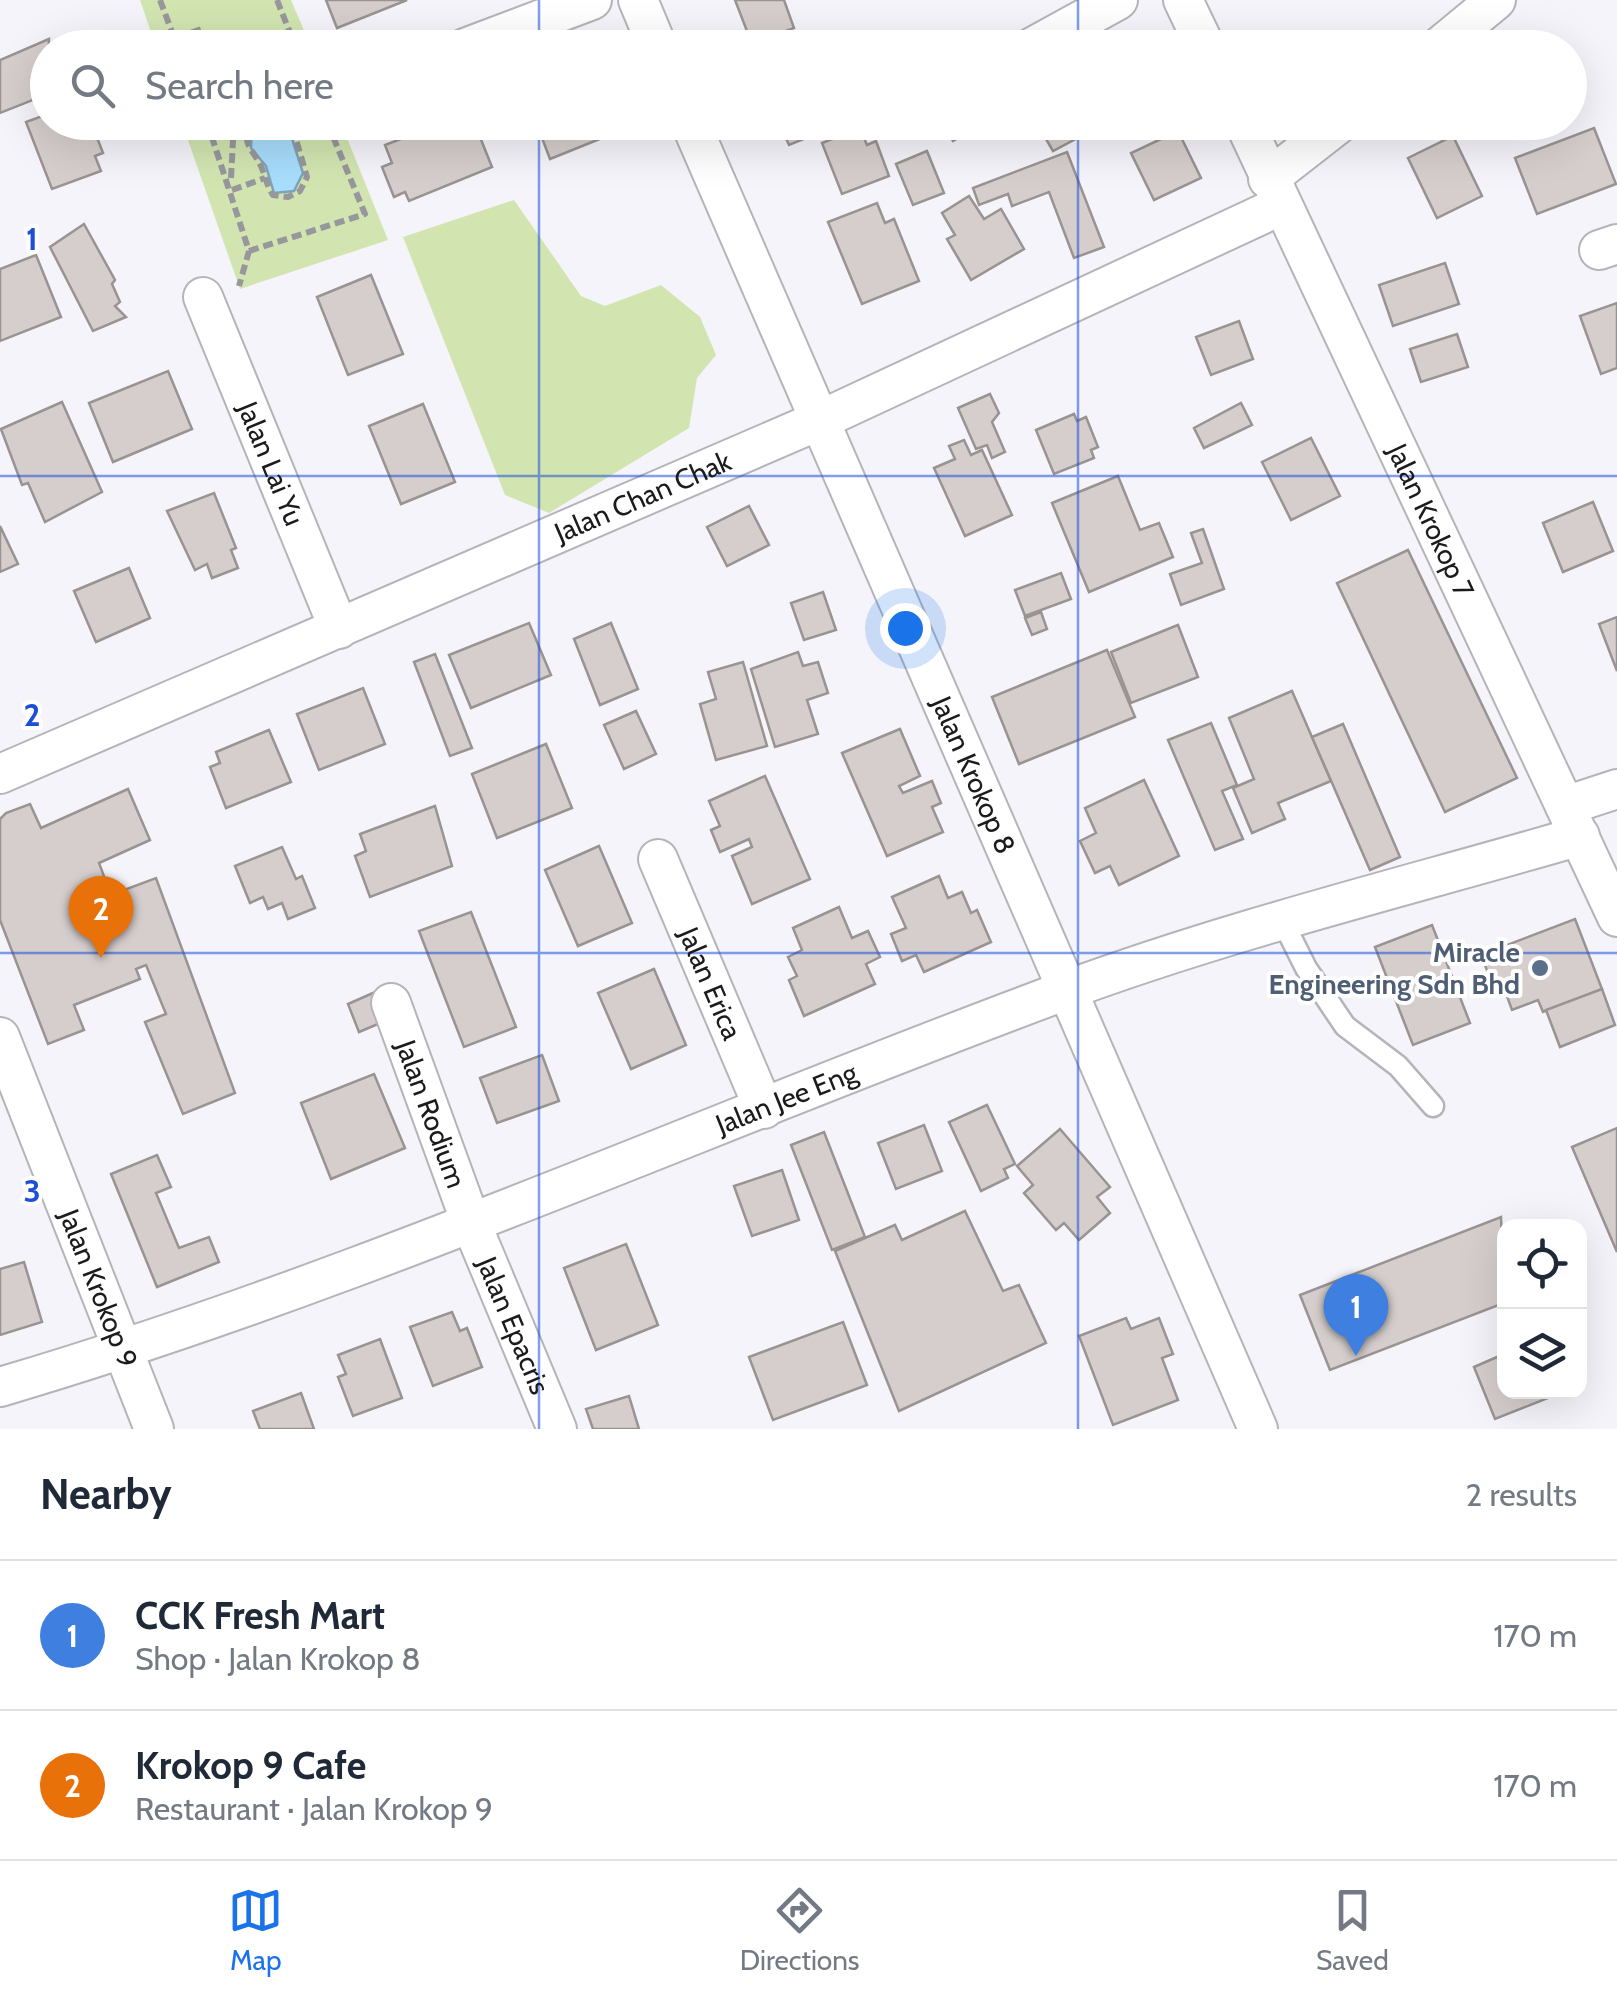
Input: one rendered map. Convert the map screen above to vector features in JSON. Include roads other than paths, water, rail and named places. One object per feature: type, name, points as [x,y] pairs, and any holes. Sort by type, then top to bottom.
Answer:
[{"type":"street","points":[[513,30],[592,0]]},
{"type":"street","points":[[638,0],[650,30]]},
{"type":"street","points":[[1064,30],[1118,0]]},
{"type":"street","points":[[1182,0],[1197,30]]},
{"type":"street","points":[[1460,30],[1496,0]]},
{"type":"street","name":"Jalan Krokop 8","points":[[698,140],[1258,1429]]},
{"type":"street","name":"Jalan Krokop 7","points":[[1252,140],[1617,917]]},
{"type":"street","name":"Jalan Chan Chak","points":[[0,774],[545,536],[818,422],[1274,192],[1324,140]]},
{"type":"street","name":"Jalan Lai Yu","points":[[222,292],[339,628]]},
{"type":"street","name":"Jalan Jee Eng","points":[[0,1387],[126,1350],[471,1222],[1068,990],[1284,922],[1572,821],[1617,789]]},
{"type":"street","name":"Jalan Erica","points":[[658,859],[764,1109]]},
{"type":"street","name":"Jalan Rodium","points":[[391,1003],[471,1222]]},
{"type":"street","name":"Jalan Krokop 9","points":[[0,1036],[154,1429]]},
{"type":"street","name":"Jalan Epacris","points":[[471,1222],[558,1429]]},
{"type":"lane","points":[[1284,922],[1306,968],[1346,1026],[1398,1066],[1433,1106]]},
{"type":"water","points":[[251,140],[292,140],[303,173],[294,191],[274,193],[266,166],[251,148]]},
{"type":"place","name":"Krokop 9 Cafe","points":[[101,958]]},
{"type":"place","name":"Miracle Engineering Sdn Bhd","points":[[1540,968]]},
{"type":"place","name":"CCK Fresh Mart","points":[[1356,1356]]}]
